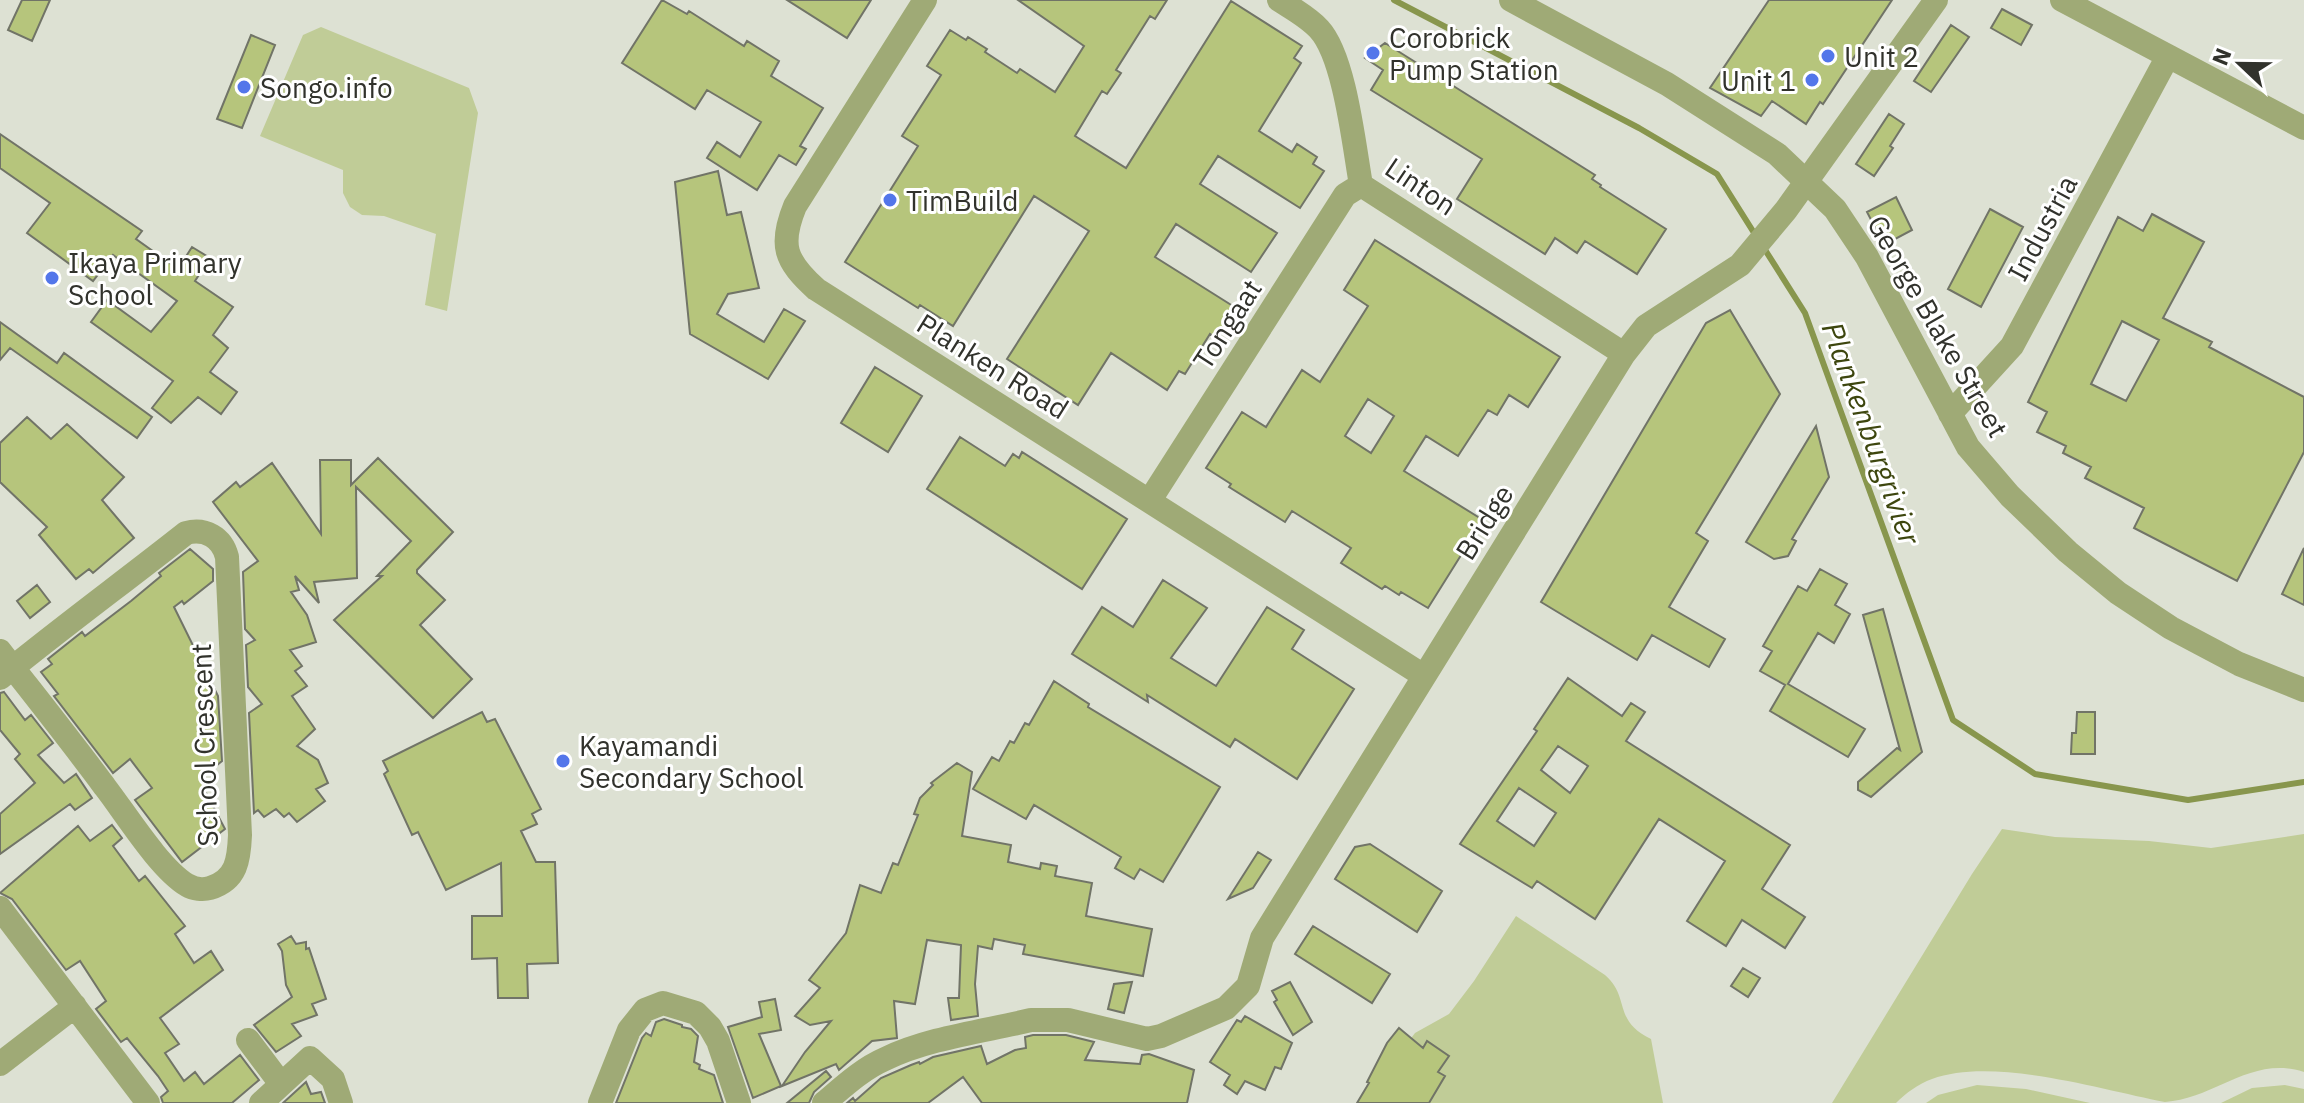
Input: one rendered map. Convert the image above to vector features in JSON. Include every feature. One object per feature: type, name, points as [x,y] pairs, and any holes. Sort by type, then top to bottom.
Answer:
[{"type":"street","name":"Planken Road","points":[[925,0],[795,206],[786,228],[787,249],[797,272],[816,289],[1424,676]]},
{"type":"street","name":"Linton","points":[[1279,0],[1321,31],[1334,54],[1361,185],[1624,354]]},
{"type":"street","name":"George Blake Street","points":[[1511,0],[1667,84],[1777,154],[1835,209],[1867,257],[1968,447],[2010,496],[2068,552],[2118,593],[2171,628],[2239,664],[2304,690]]},
{"type":"street","name":"Bridge","points":[[824,1103],[857,1076],[886,1058],[1031,1020],[1068,1020],[1147,1039],[1226,1008],[1248,986],[1262,938],[1624,354],[1646,326],[1740,265],[1807,182],[1936,0]]},
{"type":"street","points":[[2062,0],[2304,128]]},
{"type":"street","name":"Industria","points":[[1950,414],[2012,346],[2168,56]]},
{"type":"street","name":"Tongaat","points":[[1150,500],[1345,195],[1361,185]]},
{"type":"street","name":"School Crescent","points":[[198,530],[219,540],[225,547],[227,557],[240,835],[237,865],[231,877],[221,885],[204,890],[190,887],[174,875],[4,665],[186,533],[198,530]]},
{"type":"street","points":[[0,908],[148,1103]]},
{"type":"street","points":[[600,1103],[629,1030],[645,1010],[663,1003],[696,1013],[710,1027],[718,1041],[739,1103]]},
{"type":"street","points":[[0,1064],[75,1006]]},
{"type":"street","points":[[248,1040],[281,1084]]},
{"type":"street","points":[[261,1103],[310,1058],[333,1079],[341,1103]]},
{"type":"green space","points":[[321,27],[469,88],[478,113],[447,311],[425,305],[436,234],[384,216],[362,215],[350,207],[343,193],[343,170],[260,136],[303,35]]},
{"type":"green space","points":[[2002,829],[2055,837],[2149,841],[2211,848],[2304,834],[2304,1072],[2285,1068],[2267,1069],[2200,1094],[2165,1102],[2048,1077],[1985,1071],[1932,1079],[1908,1092],[1896,1103],[1832,1103]]},
{"type":"green space","points":[[1516,916],[1605,975],[1613,984],[1631,1024],[1651,1039],[1663,1103],[1380,1103],[1397,1057],[1415,1033],[1449,1014]]},
{"type":"green space","points":[[1977,1085],[2026,1089],[2090,1103],[1926,1103],[1938,1095]]},
{"type":"green space","points":[[2285,1085],[2304,1089],[2304,1103],[2221,1103],[2252,1088]]},
{"type":"building","points":[[22,0],[50,0],[32,41],[8,30]]},
{"type":"building","points":[[662,0],[687,14],[689,11],[744,46],[747,41],[779,61],[771,76],[823,108],[800,146],[806,149],[796,165],[779,155],[757,190],[707,158],[717,142],[740,157],[761,122],[707,90],[695,109],[622,63]]},
{"type":"building","points":[[787,0],[871,0],[847,38]]},
{"type":"building","points":[[1018,0],[1167,0],[1155,19],[1150,16],[1116,70],[1121,73],[1107,94],[1102,91],[1075,136],[1126,168],[1231,1],[1302,46],[1294,58],[1301,63],[1259,131],[1292,152],[1297,144],[1317,157],[1313,164],[1324,171],[1300,208],[1218,156],[1200,184],[1277,233],[1251,272],[1176,224],[1155,257],[1236,308],[1216,338],[1210,334],[1185,374],[1179,371],[1167,390],[1111,353],[1078,405],[1007,359],[1089,231],[1034,196],[953,326],[845,262],[918,146],[902,136],[941,75],[927,66],[950,30],[966,40],[968,37],[1017,73],[1020,69],[1055,92],[1084,46]]},
{"type":"building","points":[[1769,0],[1892,0],[1823,104],[1820,102],[1806,124],[1772,101],[1761,116],[1710,88]]},
{"type":"building","points":[[2002,9],[2032,25],[2021,45],[1991,28]]},
{"type":"building","points":[[1951,25],[1969,37],[1931,92],[1914,81]]},
{"type":"building","name":"Songo.info","points":[[251,35],[275,45],[242,128],[217,119]]},
{"type":"building","points":[[1385,43],[1595,175],[1592,179],[1600,187],[1666,229],[1637,274],[1585,241],[1577,253],[1555,238],[1545,254],[1457,199],[1482,159],[1371,90],[1383,70],[1365,58]]},
{"type":"building","points":[[1889,114],[1904,124],[1890,146],[1893,148],[1874,176],[1856,164]]},
{"type":"building","points":[[0,134],[142,231],[136,239],[178,269],[192,247],[210,258],[195,281],[233,307],[213,335],[228,348],[210,372],[237,392],[221,414],[198,397],[171,423],[152,408],[173,381],[91,322],[107,300],[151,332],[177,301],[113,255],[93,281],[27,233],[50,203],[0,168]]},
{"type":"building","points":[[718,171],[727,215],[741,212],[759,288],[728,294],[717,314],[764,342],[784,309],[805,321],[768,379],[690,334],[675,182]]},
{"type":"building","points":[[1896,197],[1912,230],[1884,245],[1867,212]]},
{"type":"building","points":[[1990,209],[2023,227],[1981,307],[1948,289]]},
{"type":"building","points":[[2152,214],[2204,242],[2163,318],[2212,342],[2209,347],[2304,397],[2304,452],[2237,581],[2134,528],[2144,508],[2085,478],[2091,467],[2063,453],[2066,446],[2037,432],[2047,412],[2028,402],[2118,217],[2143,231]],"holes":[[[2122,321],[2159,340],[2126,401],[2091,384]]]},
{"type":"building","points":[[1375,240],[1560,357],[1528,407],[1509,395],[1497,415],[1488,410],[1458,456],[1426,436],[1404,471],[1483,520],[1428,608],[1401,592],[1399,595],[1385,586],[1382,589],[1341,563],[1351,548],[1292,511],[1285,522],[1229,487],[1231,484],[1206,468],[1242,412],[1266,427],[1302,370],[1320,382],[1368,306],[1344,290]],"holes":[[[1368,399],[1394,416],[1371,453],[1345,436]]]},
{"type":"building","points":[[1730,310],[1780,394],[1696,533],[1708,541],[1669,607],[1725,639],[1709,667],[1652,635],[1637,660],[1541,602],[1706,323]]},
{"type":"building","points":[[0,322],[57,363],[64,353],[152,417],[137,438],[10,348],[0,360]]},
{"type":"building","points":[[875,367],[922,396],[888,452],[841,423]]},
{"type":"building","points":[[27,417],[51,439],[67,424],[124,477],[102,500],[134,538],[93,573],[89,569],[76,579],[39,535],[47,527],[0,482],[0,443]]},
{"type":"building","points":[[1816,426],[1829,477],[1792,539],[1796,541],[1788,556],[1774,559],[1746,542]]},
{"type":"building","points":[[960,437],[1005,466],[1013,454],[1019,458],[1022,452],[1127,519],[1082,589],[927,489]]},
{"type":"building","points":[[378,458],[453,532],[417,570],[445,600],[420,625],[472,679],[433,718],[334,620],[382,576],[377,576],[411,541],[356,487],[357,578],[314,582],[319,603],[295,576],[299,590],[291,592],[307,615],[316,642],[290,650],[302,666],[295,671],[307,686],[292,696],[315,729],[297,746],[318,760],[328,783],[316,789],[325,801],[297,822],[289,813],[284,817],[276,809],[264,817],[258,810],[254,813],[249,713],[262,704],[248,687],[246,645],[255,640],[245,629],[243,572],[258,561],[213,502],[236,482],[240,487],[272,463],[321,534],[320,460],[351,460],[351,485]]},
{"type":"building","points":[[2304,548],[2304,605],[2282,594]]},
{"type":"building","points":[[190,549],[213,569],[213,581],[184,604],[182,601],[174,607],[218,696],[222,761],[204,776],[208,784],[204,789],[225,829],[182,862],[135,800],[152,788],[130,759],[113,773],[54,696],[58,694],[41,672],[52,664],[48,659],[82,632],[85,636],[131,601],[161,576],[159,573]]},
{"type":"building","points":[[1820,569],[1847,584],[1835,605],[1850,614],[1834,643],[1818,633],[1788,684],[1865,729],[1848,757],[1770,711],[1785,685],[1760,671],[1772,651],[1763,646],[1798,586],[1807,591]]},
{"type":"building","points":[[1163,580],[1207,608],[1171,658],[1216,686],[1267,607],[1304,630],[1292,649],[1354,689],[1297,779],[1235,739],[1230,747],[1147,695],[1148,702],[1072,654],[1102,607],[1133,627]]},
{"type":"building","points":[[37,585],[50,602],[30,618],[17,601]]},
{"type":"building","points":[[1883,609],[1922,752],[1871,797],[1858,790],[1858,782],[1897,748],[1900,750],[1863,615]]},
{"type":"building","points":[[1568,678],[1622,716],[1631,703],[1645,712],[1626,741],[1790,845],[1762,889],[1805,917],[1785,948],[1742,920],[1726,946],[1687,921],[1725,861],[1659,819],[1595,919],[1537,881],[1532,888],[1460,844],[1537,731],[1534,729]],"holes":[[[1558,746],[1588,766],[1570,793],[1541,770]],[[1519,788],[1556,813],[1534,846],[1497,821]]]},
{"type":"building","points":[[1054,681],[1089,704],[1088,707],[1220,787],[1163,882],[1140,869],[1134,879],[1115,868],[1121,857],[1034,805],[1026,819],[973,789],[992,757],[999,761],[1025,723],[1029,725]]},
{"type":"building","points":[[4,692],[25,720],[31,715],[53,743],[38,755],[64,783],[76,774],[92,798],[75,810],[70,804],[0,854],[0,814],[35,783],[15,759],[20,754],[0,730],[0,693]]},
{"type":"building","points":[[482,712],[487,722],[495,719],[541,809],[532,814],[537,824],[521,831],[536,862],[555,862],[558,963],[527,964],[528,998],[498,998],[497,958],[472,959],[472,916],[502,916],[501,863],[446,890],[418,832],[412,835],[384,774],[388,771],[383,761]]},
{"type":"building","points":[[2077,712],[2095,712],[2095,754],[2071,754]]},
{"type":"building","points":[[957,763],[972,772],[962,836],[1011,845],[1008,862],[1040,869],[1041,863],[1057,866],[1055,876],[1092,883],[1086,916],[1152,929],[1143,976],[1023,954],[1025,945],[994,939],[992,949],[978,946],[975,984],[978,1016],[951,1020],[948,998],[959,998],[961,945],[927,940],[915,1004],[894,1001],[897,1038],[872,1041],[839,1070],[836,1064],[782,1086],[831,1021],[810,1025],[795,1016],[820,988],[809,980],[846,933],[860,885],[881,893],[893,863],[898,865],[918,815],[914,814],[920,798],[933,785],[931,783]]},
{"type":"building","points":[[112,825],[122,838],[113,846],[139,881],[145,876],[185,926],[175,934],[194,963],[211,951],[223,970],[160,1018],[179,1044],[165,1053],[184,1081],[195,1072],[204,1084],[240,1055],[259,1080],[232,1103],[163,1103],[161,1097],[168,1091],[158,1076],[127,1038],[121,1042],[96,1009],[106,1001],[80,961],[66,970],[12,899],[0,893],[78,826],[90,841]]},
{"type":"building","points":[[1370,844],[1442,891],[1417,932],[1335,879],[1355,847]]},
{"type":"building","points":[[1258,852],[1271,860],[1253,888],[1228,899]]},
{"type":"building","points":[[1313,926],[1390,974],[1372,1003],[1295,954]]},
{"type":"building","points":[[291,936],[296,944],[306,942],[326,999],[312,1004],[317,1015],[292,1024],[301,1036],[276,1052],[254,1025],[292,997],[286,985],[282,951],[278,944]]},
{"type":"building","points":[[1743,968],[1760,978],[1748,997],[1731,986]]},
{"type":"building","points":[[1132,982],[1124,1013],[1108,1009],[1114,984]]},
{"type":"building","points":[[1290,982],[1312,1022],[1293,1035],[1274,1002],[1277,1000],[1272,991]]},
{"type":"building","points":[[775,999],[781,1030],[759,1034],[781,1086],[753,1098],[728,1027],[762,1017],[759,1002]]},
{"type":"building","points":[[1245,1016],[1292,1043],[1281,1069],[1275,1067],[1265,1090],[1245,1081],[1237,1094],[1224,1085],[1230,1075],[1210,1062],[1237,1020],[1241,1022]]},
{"type":"building","points":[[664,1019],[691,1029],[698,1036],[694,1062],[700,1065],[699,1069],[714,1075],[723,1103],[616,1103],[642,1038],[646,1033],[651,1036],[656,1022]]},
{"type":"building","points":[[1399,1028],[1423,1048],[1427,1041],[1449,1056],[1438,1072],[1445,1076],[1429,1103],[1357,1103],[1387,1043]]},
{"type":"building","points":[[1066,1035],[1094,1042],[1085,1060],[1140,1064],[1142,1055],[1149,1054],[1194,1070],[1187,1103],[982,1103],[963,1077],[928,1103],[847,1103],[853,1098],[855,1101],[881,1078],[919,1062],[981,1046],[987,1064],[1026,1048],[1025,1037]]},
{"type":"building","points":[[826,1071],[831,1077],[814,1092],[809,1103],[787,1103]]},
{"type":"building","points":[[306,1082],[311,1094],[321,1092],[325,1103],[283,1103]]},
{"type":"waterway","name":"Plankenburgrivier","points":[[1394,0],[1639,128],[1717,174],[1756,236]]},
{"type":"waterway","name":"Plankenburgrivier","points":[[1762,245],[1805,313],[1953,720],[2035,774],[2188,800],[2304,782]]},
{"type":"place","name":"Corobrick Pump Station","points":[[1373,53]]},
{"type":"place","name":"Unit 2","points":[[1828,56]]},
{"type":"place","name":"Unit 1","points":[[1812,80]]},
{"type":"place","name":"Songo.info","points":[[244,87]]},
{"type":"place","name":"TimBuild","points":[[890,200]]},
{"type":"place","name":"Ikaya Primary School","points":[[52,278]]},
{"type":"place","name":"Kayamandi Secondary School","points":[[563,761]]}]
